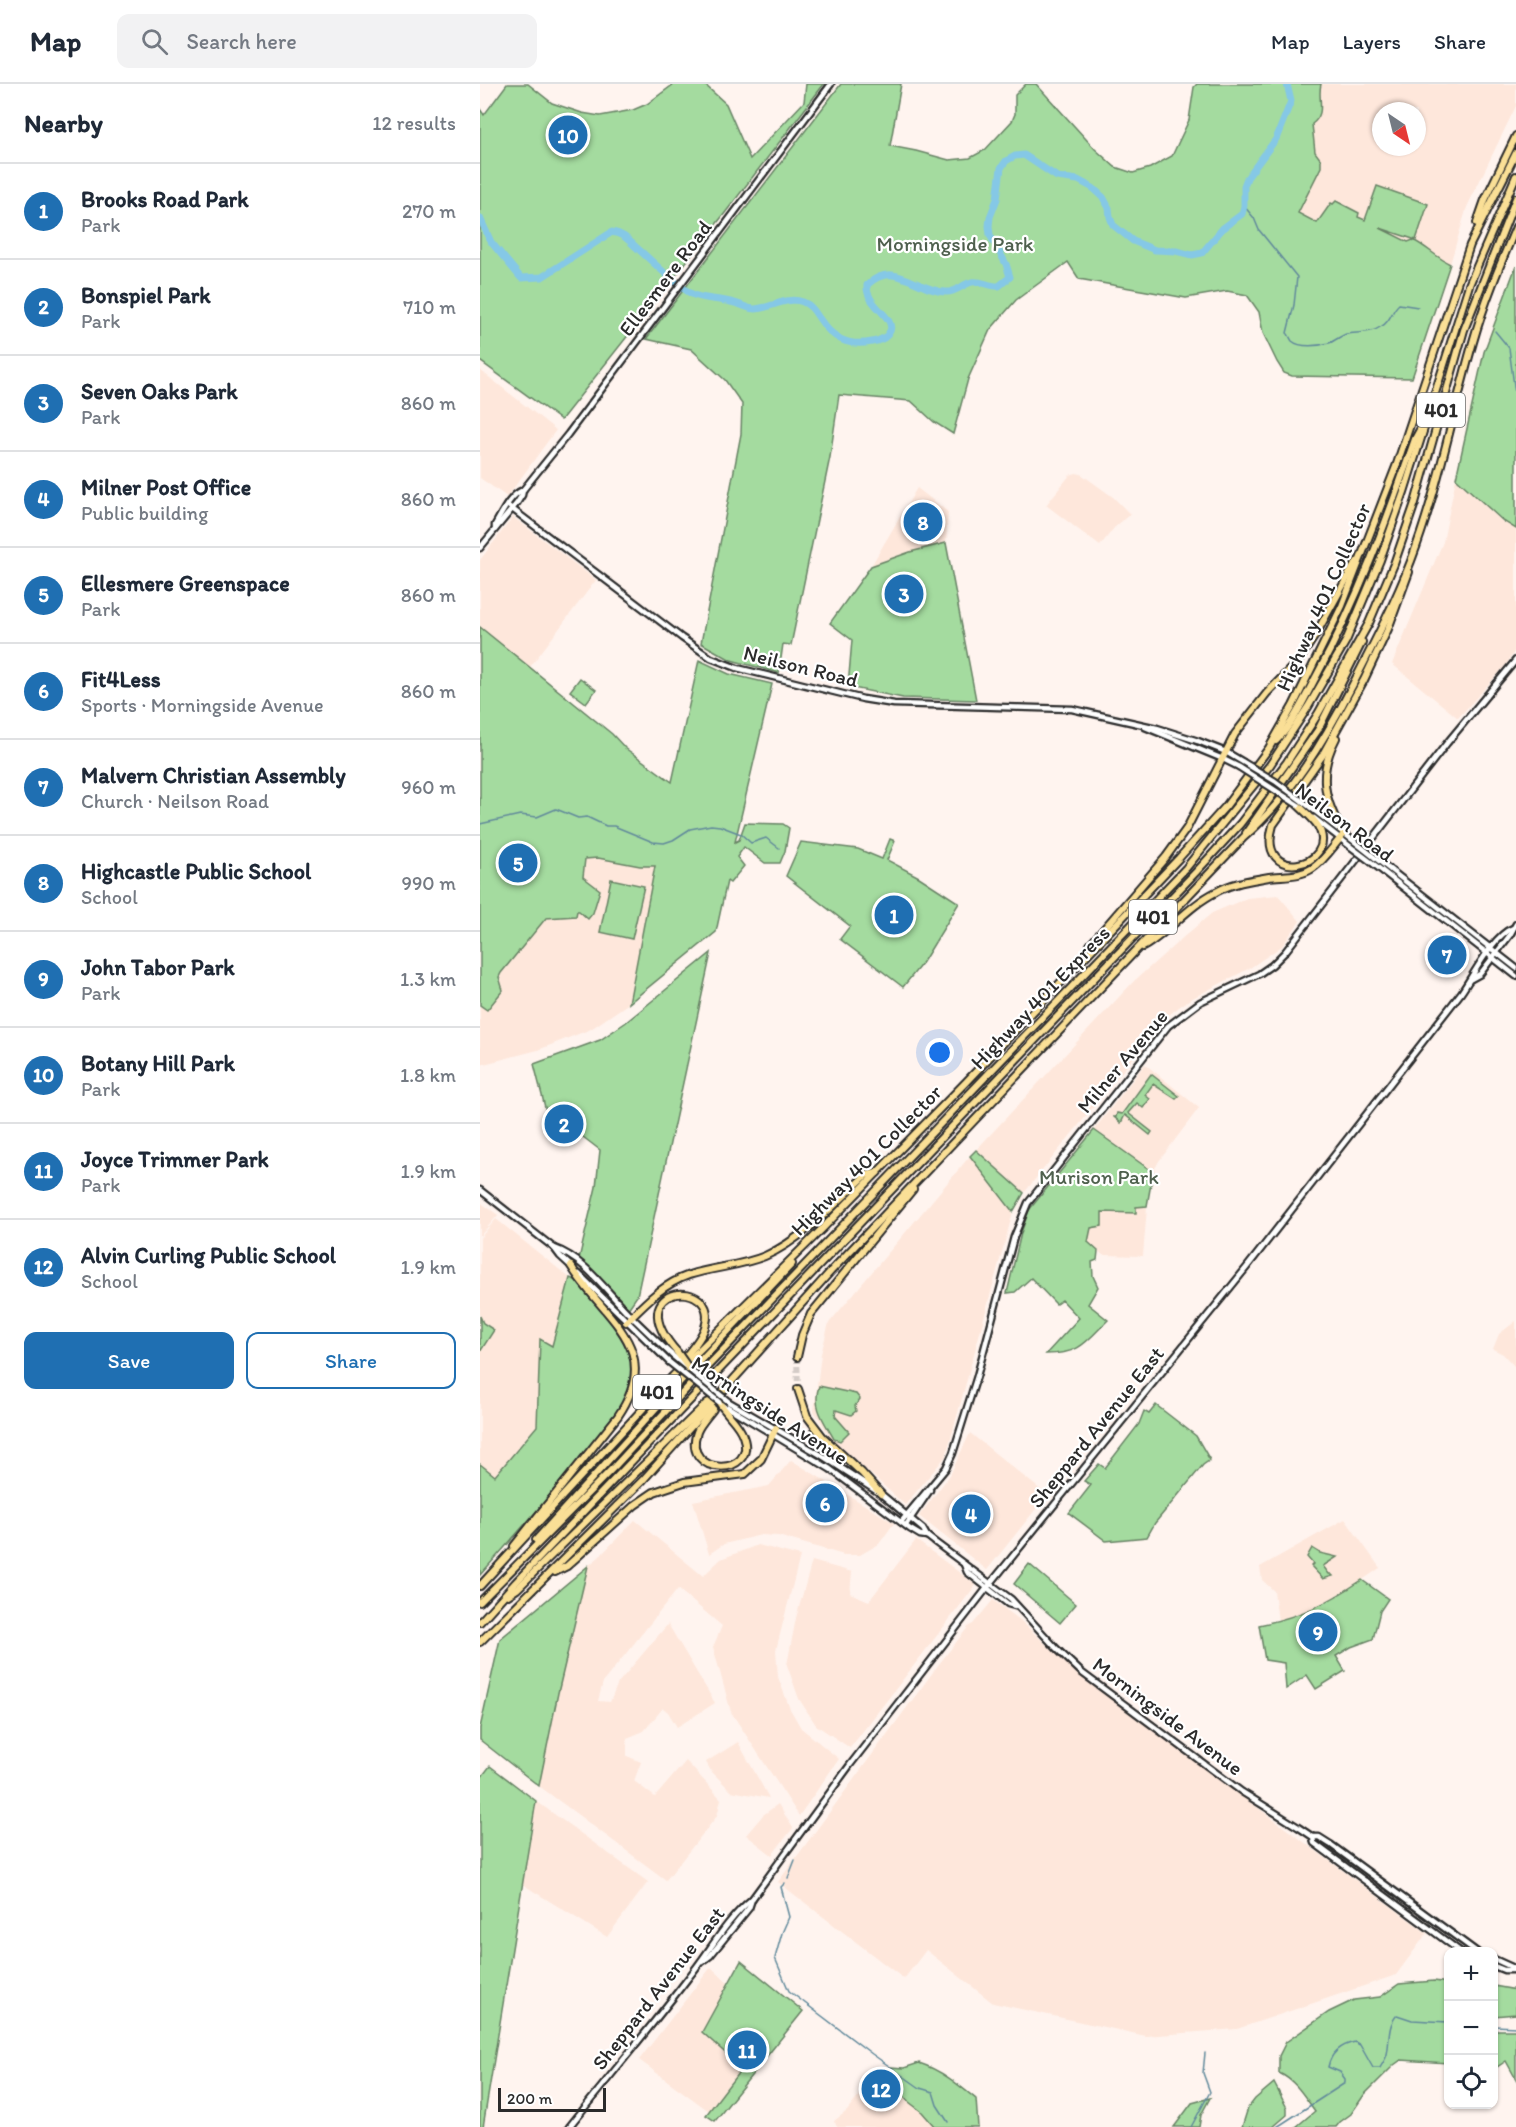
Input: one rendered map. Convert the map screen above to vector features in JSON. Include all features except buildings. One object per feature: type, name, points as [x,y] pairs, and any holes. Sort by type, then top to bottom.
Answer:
[{"type":"highway","points":[[1512,143],[1516,129]]},
{"type":"highway","points":[[1470,245],[1485,200],[1516,136]]},
{"type":"highway","name":"Highway 401 Collector","points":[[480,1586],[673,1376],[877,1173],[1226,806],[1269,748],[1327,640],[1362,557],[1397,464],[1470,245],[1516,153]]},
{"type":"highway","name":"Highway 401 Express","points":[[482,1600],[615,1466],[704,1370],[1186,868],[1270,765],[1308,707],[1346,641],[1396,515],[1469,285],[1516,176]]},
{"type":"highway","name":"Highway 401 Express","points":[[480,1622],[1196,872],[1240,824],[1287,762],[1318,714],[1369,623],[1394,564],[1415,503],[1464,330],[1516,198]]},
{"type":"highway","name":"401","points":[[480,1642],[723,1404],[831,1271],[1243,838],[1258,825],[1316,752],[1377,637],[1411,561],[1432,497],[1473,341],[1516,228]]},
{"type":"highway","points":[[1269,748],[1282,735],[1299,708],[1337,639],[1375,553],[1415,439],[1427,417]]},
{"type":"highway","points":[[1058,984],[1166,857],[1186,828],[1235,734],[1299,660],[1352,568],[1362,557]]},
{"type":"highway","points":[[1300,803],[1315,821],[1321,833],[1322,842],[1319,852],[1302,864],[1282,863],[1270,848],[1269,837],[1273,825],[1322,756],[1364,680],[1408,579],[1411,561]]},
{"type":"highway","points":[[1243,838],[1318,730],[1357,654],[1369,623]]},
{"type":"highway","points":[[1137,950],[1154,941],[1187,912],[1215,892],[1233,885],[1308,871],[1315,867],[1342,836],[1330,807],[1324,784],[1325,764],[1363,688],[1364,680]]},
{"type":"highway","points":[[797,1357],[802,1335],[811,1314],[948,1147]]},
{"type":"highway","points":[[629,1319],[658,1292],[678,1280],[690,1275],[755,1260],[777,1250],[804,1230],[866,1175],[877,1173]]},
{"type":"highway","points":[[482,1600],[674,1388],[818,1237],[822,1229]]},
{"type":"highway","points":[[501,1563],[618,1416],[626,1404],[634,1383],[635,1365],[630,1346],[617,1324],[578,1278],[571,1266]]},
{"type":"highway","points":[[673,1376],[705,1327],[705,1309],[696,1297],[687,1293],[673,1294],[661,1303],[657,1316],[662,1331],[675,1354],[689,1369]]},
{"type":"highway","points":[[798,1389],[807,1416],[823,1437],[881,1494]]},
{"type":"highway","points":[[505,1597],[517,1589],[707,1403],[723,1404]]},
{"type":"highway","points":[[723,1404],[743,1434],[744,1450],[741,1458],[735,1464],[725,1468],[705,1463],[698,1454],[695,1442],[698,1430],[723,1404]]},
{"type":"highway","points":[[549,1574],[567,1566],[635,1505],[654,1492],[684,1482],[745,1474],[761,1459],[776,1428]]},
{"type":"main road","name":"Ellesmere Road","points":[[480,548],[510,507],[518,492],[523,490],[568,434],[831,84]]},
{"type":"main road","name":"Neilson Road","points":[[510,507],[682,638],[711,658],[737,668],[894,704],[1072,709],[1167,731],[1243,762],[1275,781],[1342,836],[1351,847],[1372,859],[1450,916],[1516,968]]},
{"type":"main road","name":"Milner Avenue","points":[[906,1525],[909,1517],[938,1478],[953,1453],[977,1376],[1014,1237],[1028,1203],[1168,1026],[1200,1002],[1259,974],[1285,952],[1444,747],[1516,660]]},
{"type":"main road","name":"Neilson Road","points":[[1224,756],[1300,803]]},
{"type":"main road","name":"Neilson Road","points":[[1342,836],[1355,842],[1446,921],[1516,976]]},
{"type":"main road","points":[[1446,921],[1450,916]]},
{"type":"main road","name":"Sheppard Avenue East","points":[[701,1962],[710,1956],[748,1908],[752,1899],[850,1765],[989,1585],[1253,1259],[1471,979],[1487,954],[1506,931],[1514,926]]},
{"type":"main road","name":"Sheppard Avenue East","points":[[1471,979],[1480,974],[1510,935],[1514,926]]},
{"type":"main road","name":"Morningside Avenue","points":[[480,1190],[554,1248],[629,1319],[675,1354]]},
{"type":"main road","name":"Morningside Avenue","points":[[554,1248],[566,1252],[593,1276],[669,1362],[723,1404],[830,1469],[901,1522],[920,1535],[927,1536]]},
{"type":"main road","name":"Morningside Avenue","points":[[689,1369],[723,1404],[776,1428],[881,1494],[923,1529],[927,1536],[964,1564],[967,1572],[989,1585],[1008,1604],[1023,1612],[1081,1672],[1242,1792],[1313,1838],[1319,1838],[1330,1844],[1471,1947]]},
{"type":"main road","name":"Milner Avenue","points":[[901,1522],[909,1517]]},
{"type":"main road","name":"Morningside Avenue","points":[[1313,1838],[1314,1843],[1454,1947]]},
{"type":"main road","name":"Sheppard Avenue East","points":[[569,2127],[701,1962],[705,1953],[744,1905],[752,1899]]},
{"type":"main road","points":[[1498,1961],[1516,1969]]},
{"type":"main road","points":[[1498,1968],[1504,1970],[1516,1969]]},
{"type":"shaded area","points":[[1321,84],[1516,84],[1516,106],[1467,207],[1450,264],[1331,203],[1316,226],[1288,208],[1311,110]]},
{"type":"shaded area","points":[[480,370],[556,430],[507,497],[480,478]]},
{"type":"shaded area","points":[[1081,474],[1113,497],[1130,514],[1114,528],[1100,546],[1046,505],[1070,475]]},
{"type":"shaded area","points":[[1456,478],[1502,521],[1516,529],[1516,649],[1506,665],[1458,718],[1392,664],[1443,542]]},
{"type":"shaded area","points":[[917,488],[948,512],[946,543],[910,552],[871,566]]},
{"type":"shaded area","points":[[513,517],[596,580],[530,667],[480,627],[480,560]]},
{"type":"shaded area","points":[[586,856],[655,866],[629,1003],[591,1029],[538,1050],[480,1065],[480,1005],[487,1009],[499,975],[546,918]]},
{"type":"shaded area","points":[[1278,895],[1300,921],[1282,946],[1250,968],[1187,1001],[1166,1017],[1024,1193],[976,1150],[1134,981],[1187,934],[1212,913],[1247,898]]},
{"type":"shaded area","points":[[1145,1064],[1199,1108],[1153,1172],[1094,1130]]},
{"type":"shaded area","points":[[970,1156],[1013,1212],[946,1456],[905,1505],[831,1438],[814,1411],[821,1354],[829,1323]]},
{"type":"shaded area","points":[[480,1202],[498,1215],[480,1236]]},
{"type":"shaded area","points":[[1136,1207],[1147,1207],[1143,1256],[1103,1255],[1088,1242],[1091,1227],[1102,1212],[1135,1213]]},
{"type":"shaded area","points":[[496,1219],[570,1278],[552,1346],[540,1340],[537,1426],[495,1476],[480,1464],[480,1352],[494,1330],[483,1323],[480,1316],[480,1238]]},
{"type":"shaded area","points":[[1516,1321],[1516,1368],[1503,1354],[1493,1349],[1499,1334]]},
{"type":"shaded area","points":[[970,1433],[1047,1495],[987,1570],[919,1516],[950,1475]]},
{"type":"shaded area","points":[[791,1460],[894,1523],[879,1544],[860,1555],[844,1555],[778,1536],[761,1535],[724,1544],[709,1554],[693,1501],[769,1486]]},
{"type":"shaded area","points":[[1345,1519],[1380,1568],[1330,1602],[1278,1621],[1274,1591],[1262,1580],[1260,1567]]},
{"type":"shaded area","points":[[635,1520],[703,1576],[721,1559],[758,1545],[800,1556],[776,1650],[778,1677],[790,1709],[801,1728],[839,1759],[799,1816],[731,1712],[713,1647],[722,1626],[678,1589],[603,1682],[598,1701],[610,1702],[618,1683],[668,1624],[715,1703],[677,1727],[663,1708],[644,1731],[627,1738],[627,1756],[641,1762],[634,1781],[655,1797],[686,1761],[721,1799],[717,1816],[666,1880],[539,1786],[588,1566]]},
{"type":"shaded area","points":[[916,1540],[976,1585],[850,1748],[816,1725],[799,1699],[787,1665],[796,1618],[812,1561],[852,1572],[850,1593],[869,1601]]},
{"type":"shaded area","points":[[993,1600],[1020,1620],[1081,1677],[1427,1933],[1396,1975],[1237,2029],[1146,2036],[993,2003],[926,1950],[904,1979],[778,1882],[939,1664]]},
{"type":"shaded area","points":[[738,1742],[769,1798],[731,1791],[711,1771],[706,1762]]},
{"type":"shaded area","points":[[536,1801],[648,1882],[607,1937],[522,1884]]},
{"type":"shaded area","points":[[778,1804],[793,1828],[772,1855],[746,1835],[763,1815]]},
{"type":"shaded area","points":[[711,1967],[729,1984],[702,2032],[742,2068],[709,2111],[639,2060]]},
{"type":"shaded area","points":[[879,2071],[919,2108],[935,2127],[838,2127],[834,2121],[847,2111]]},
{"type":"green space","points":[[507,84],[528,84],[552,103],[582,113],[600,116],[633,110],[647,104],[674,84],[704,84],[726,104],[750,159],[804,102],[806,84],[824,84],[561,420],[480,361],[480,109],[484,115]]},
{"type":"green space","name":"Morningside Park","points":[[841,84],[901,84],[890,146],[949,160],[970,158],[985,150],[1012,121],[1015,114],[1015,95],[1026,84],[1036,84],[1095,149],[1115,167],[1133,173],[1150,168],[1172,156],[1189,120],[1194,87],[1197,84],[1321,84],[1319,115],[1312,124],[1315,152],[1321,160],[1321,167],[1298,213],[1317,223],[1331,203],[1336,201],[1359,213],[1358,217],[1365,220],[1377,186],[1428,204],[1416,240],[1380,228],[1408,242],[1413,240],[1450,264],[1412,378],[1292,376],[1284,373],[1277,362],[1263,333],[1259,312],[1247,295],[1227,291],[1186,298],[1079,279],[1068,262],[1016,300],[990,330],[968,379],[953,434],[934,422],[911,401],[839,395],[830,457],[791,645],[783,644],[779,673],[731,660],[701,643],[741,434],[742,404],[725,380],[691,349],[646,339]]},
{"type":"green space","points":[[1516,266],[1516,529],[1503,521],[1456,478],[1484,352]]},
{"type":"green space","points":[[946,543],[976,700],[903,698],[848,687],[852,640],[830,623],[871,566],[910,552]]},
{"type":"green space","points":[[480,627],[612,734],[625,748],[672,782],[699,660],[729,674],[772,684],[735,842],[739,840],[745,823],[783,824],[789,828],[785,851],[780,863],[765,863],[744,847],[737,857],[744,866],[730,883],[727,881],[716,932],[629,1003],[655,866],[640,866],[598,858],[585,859],[583,877],[600,890],[593,913],[588,919],[579,911],[576,916],[546,918],[501,973],[499,977],[503,990],[487,1010],[480,1005]]},
{"type":"green space","points":[[580,678],[596,690],[586,703],[570,691]]},
{"type":"green space","points":[[890,839],[895,841],[887,860],[919,877],[959,903],[923,962],[903,987],[840,939],[850,926],[786,876],[801,842],[858,849],[882,859]]},
{"type":"green space","points":[[611,879],[644,886],[632,939],[600,932]]},
{"type":"green space","points":[[711,953],[637,1296],[628,1309],[579,1259],[596,1187],[600,1150],[570,1127],[560,1139],[550,1127],[534,1064],[600,1040],[625,1023]]},
{"type":"green space","points":[[1151,1074],[1179,1096],[1176,1099],[1153,1084],[1145,1095],[1150,1099],[1143,1108],[1137,1103],[1128,1113],[1152,1132],[1150,1135],[1125,1115],[1121,1123],[1114,1117],[1117,1113],[1122,1114]]},
{"type":"green space","name":"Murison Park","points":[[1094,1130],[1153,1172],[1147,1206],[1136,1207],[1136,1213],[1102,1212],[1102,1226],[1091,1228],[1088,1242],[1098,1251],[1097,1260],[1092,1262],[1093,1276],[1098,1287],[1088,1304],[1108,1320],[1081,1346],[1067,1352],[1046,1354],[1079,1318],[1062,1300],[1056,1304],[1031,1278],[1015,1292],[1007,1293],[1021,1233],[1029,1210]]},
{"type":"green space","points":[[976,1150],[1024,1193],[1013,1212],[970,1156]]},
{"type":"green space","points":[[570,1278],[582,1284],[591,1294],[625,1344],[632,1367],[630,1387],[620,1409],[605,1429],[480,1575],[480,1464],[495,1476],[537,1426],[540,1339],[552,1346]]},
{"type":"green space","points":[[480,1316],[483,1323],[494,1330],[480,1352]]},
{"type":"green space","points":[[819,1386],[856,1394],[860,1399],[855,1406],[856,1411],[851,1415],[836,1410],[835,1416],[849,1432],[840,1441],[834,1439],[820,1414],[817,1401]]},
{"type":"green space","points":[[1156,1405],[1196,1436],[1210,1460],[1203,1465],[1155,1523],[1147,1537],[1106,1541],[1069,1513],[1091,1485],[1084,1481],[1099,1464],[1105,1468],[1139,1424],[1144,1411],[1149,1414]]},
{"type":"green space","points":[[1312,1548],[1320,1553],[1337,1557],[1323,1566],[1333,1576],[1323,1579],[1311,1566],[1313,1564],[1307,1557]]},
{"type":"green space","points":[[1029,1564],[1076,1604],[1060,1623],[1014,1584]]},
{"type":"green space","points":[[588,1566],[539,1786],[480,1740],[480,1728],[500,1639]]},
{"type":"green space","points":[[1362,1580],[1388,1599],[1380,1611],[1373,1639],[1351,1647],[1336,1656],[1345,1671],[1316,1689],[1307,1675],[1286,1689],[1284,1663],[1265,1660],[1259,1625],[1288,1618],[1313,1608]]},
{"type":"green space","points":[[490,1766],[536,1801],[483,2127],[480,2127],[480,1779]]},
{"type":"green space","points":[[741,1961],[803,2011],[715,2121],[706,2115],[742,2068],[702,2032]]},
{"type":"green space","points":[[1444,1982],[1444,2063],[1401,2060],[1364,2095],[1351,2114],[1336,2127],[1296,2127],[1315,2111],[1295,2085],[1279,2073],[1279,2056],[1286,2042],[1329,2012],[1354,2000],[1380,1997],[1399,1984]]},
{"type":"green space","points":[[1498,1987],[1516,1990],[1516,2014],[1498,2016]]},
{"type":"green space","points":[[1498,2030],[1516,2030],[1516,2079],[1506,2061],[1498,2066]]},
{"type":"green space","points":[[919,2063],[942,2074],[976,2099],[978,2127],[935,2127],[922,2112],[909,2102],[887,2075],[891,2067],[904,2068]]},
{"type":"green space","points":[[1274,2083],[1287,2108],[1287,2115],[1273,2127],[1242,2127],[1248,2108]]},
{"type":"green space","points":[[1210,2098],[1201,2115],[1199,2127],[1174,2127],[1192,2103]]},
{"type":"waterway","points":[[480,218],[491,242],[521,278],[542,277],[612,232],[626,238],[673,280],[694,295],[733,302],[753,309],[791,300],[803,302],[809,305],[835,336],[848,342],[872,342],[887,336],[891,326],[868,292],[867,285],[877,278],[887,275],[906,278],[925,287],[946,292],[972,282],[999,286],[1010,277],[1006,264],[990,235],[989,226],[997,199],[1001,168],[1006,161],[1015,156],[1024,155],[1057,177],[1078,180],[1093,188],[1103,197],[1109,208],[1113,225],[1133,241],[1155,250],[1176,251],[1192,255],[1202,253],[1223,228],[1242,214],[1244,186],[1247,178],[1276,139],[1291,101],[1287,84]]},
{"type":"waterway","points":[[1244,206],[1254,218],[1259,230],[1297,277],[1294,305],[1287,333],[1295,343],[1305,346],[1320,345],[1346,334],[1378,329],[1385,324],[1399,304],[1418,307]]},
{"type":"waterway","points":[[1495,331],[1509,348],[1516,401]]},
{"type":"waterway","points":[[480,824],[520,815],[537,817],[556,809],[578,818],[587,817],[606,826],[614,826],[653,842],[664,843],[690,829],[711,825],[741,834],[751,843],[766,838],[779,848]]},
{"type":"waterway","points":[[788,1878],[795,1860]]},
{"type":"waterway","points":[[785,1883],[781,1887],[789,1917],[775,1958],[789,1991],[920,2088],[933,2092],[937,2105],[948,2122]]},
{"type":"waterway","points":[[1277,2127],[1345,2083],[1340,2072],[1328,2067],[1334,2053],[1341,2047],[1355,2042],[1360,2045],[1373,2068],[1380,2068],[1386,2056],[1390,2029],[1397,2015],[1412,2020],[1444,2022]]},
{"type":"waterway","points":[[1498,2026],[1516,2027]]},
{"type":"waterway","points":[[1191,2127],[1210,2092],[1203,2073],[1205,2053]]},
{"type":"tunnel","points":[[797,1357],[798,1389]]},
{"type":"place","name":"Botany Hill Park","points":[[568,135]]},
{"type":"place","name":"Highcastle Public School","points":[[923,522]]},
{"type":"place","name":"Seven Oaks Park","points":[[904,594]]},
{"type":"place","name":"Ellesmere Greenspace","points":[[518,863]]},
{"type":"place","name":"Brooks Road Park","points":[[894,915]]},
{"type":"place","name":"Malvern Christian Assembly","points":[[1447,955]]},
{"type":"place","name":"Bonspiel Park","points":[[564,1124]]},
{"type":"place","name":"Fit4Less","points":[[825,1503]]},
{"type":"place","name":"Milner Post Office","points":[[971,1514]]},
{"type":"place","name":"John Tabor Park","points":[[1318,1632]]},
{"type":"place","name":"Joyce Trimmer Park","points":[[747,2050]]},
{"type":"place","name":"Alvin Curling Public School","points":[[881,2089]]}]
